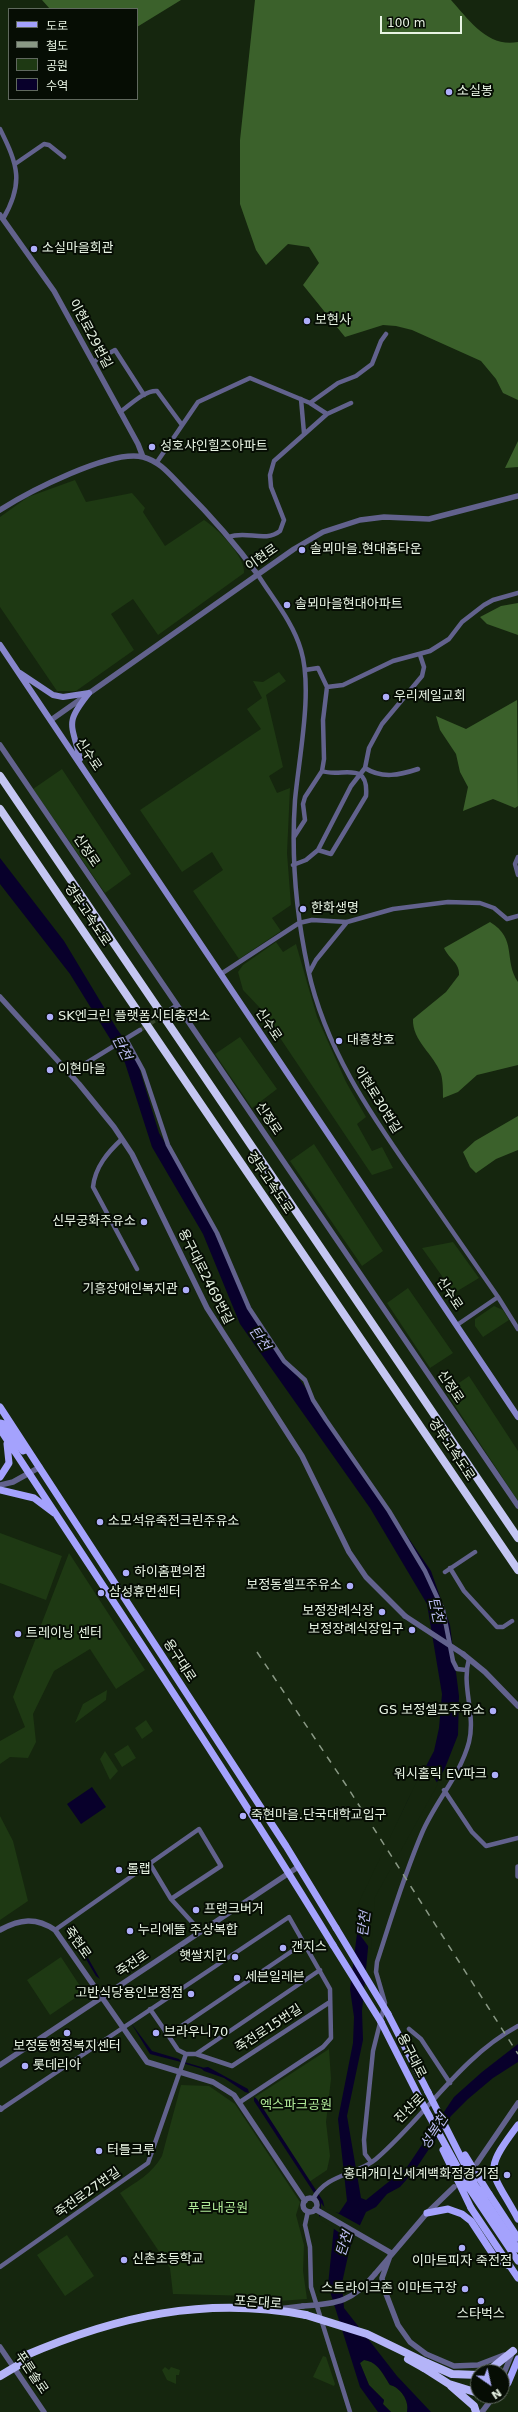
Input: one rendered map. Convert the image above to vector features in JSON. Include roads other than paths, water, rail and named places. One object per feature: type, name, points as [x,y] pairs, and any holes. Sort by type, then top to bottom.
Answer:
[{"type":"highway","name":"경부고속도로","points":[[0,776],[518,1538]]},
{"type":"highway","name":"경부고속도로","points":[[0,809],[518,1570]]},
{"type":"highway","name":"포은대로","points":[[25,2358],[83,2332],[127,2319],[161,2313],[226,2308],[273,2309],[305,2318],[364,2339],[426,2365],[452,2374],[470,2374]]},
{"type":"highway","name":"포은대로","points":[[25,2358],[84,2338],[129,2325],[163,2318],[199,2314],[254,2312],[305,2318]]},
{"type":"highway","points":[[497,2364],[516,2349]]},
{"type":"highway","points":[[0,2370],[25,2358]]},
{"type":"highway","points":[[0,2376],[25,2358]]},
{"type":"highway","name":"포은대로","points":[[426,2365],[449,2384],[470,2391]]},
{"type":"highway","points":[[449,2384],[474,2406],[476,2412]]},
{"type":"main road","name":"신수로","points":[[0,645],[81,763],[518,1417]]},
{"type":"main road","points":[[18,672],[53,695],[63,697],[89,693]]},
{"type":"main road","points":[[81,763],[71,721],[75,711],[89,693]]},
{"type":"main road","name":"용구대로","points":[[0,1407],[298,1867],[388,2014],[428,2092]]},
{"type":"main road","points":[[0,1423],[4,1424],[22,1451],[26,1450],[26,1447]]},
{"type":"main road","points":[[0,1477],[9,1466],[10,1460],[2,1433]]},
{"type":"main road","name":"용구대로","points":[[2,1433],[61,1519],[289,1873],[381,2022],[421,2101]]},
{"type":"main road","points":[[0,1490],[34,1498],[61,1519]]},
{"type":"main road","points":[[428,2092],[489,2194],[518,2238]]},
{"type":"main road","points":[[428,2092],[475,2185],[518,2249]]},
{"type":"main road","points":[[421,2101],[471,2208],[518,2283]]},
{"type":"main road","points":[[421,2101],[469,2188],[518,2260]]},
{"type":"main road","points":[[518,2124],[496,2158],[493,2173],[518,2219]]},
{"type":"main road","points":[[427,2213],[448,2209],[462,2214],[471,2221],[496,2259],[510,2268],[518,2278]]},
{"type":"main road","points":[[510,2378],[518,2359]]},
{"type":"street","points":[[0,130],[16,164],[16,193],[2,217]]},
{"type":"street","points":[[16,164],[44,144],[49,145],[64,157]]},
{"type":"street","name":"이현로29번길","points":[[2,217],[45,276],[142,452],[142,457]]},
{"type":"street","points":[[310,402],[338,383],[356,376],[372,364],[381,341],[386,334]]},
{"type":"street","points":[[93,362],[115,350],[144,395]]},
{"type":"street","points":[[157,462],[198,402],[250,378],[301,400],[310,402],[327,414]]},
{"type":"street","points":[[120,412],[144,395],[153,391],[158,391],[182,425]]},
{"type":"street","points":[[301,400],[304,433]]},
{"type":"street","points":[[229,537],[237,533],[270,536],[280,531],[284,520],[273,496],[271,469],[278,455],[327,414],[351,403]]},
{"type":"street","points":[[0,510],[27,493],[108,460],[122,456],[142,457],[157,462],[204,508],[229,537],[258,575]]},
{"type":"street","name":"이현로","points":[[51,720],[314,536],[350,522],[376,517],[420,520],[437,518],[518,496]]},
{"type":"street","name":"이현로30번길","points":[[258,575],[295,633],[305,670],[293,866],[299,923],[309,973],[324,1024],[358,1095],[498,1297],[518,1329]]},
{"type":"street","points":[[327,687],[343,685],[393,661],[420,655],[449,640],[462,622],[484,605],[493,600],[518,593]]},
{"type":"street","points":[[293,866],[306,860],[318,850],[360,774],[365,768],[369,748],[382,724],[422,676],[424,667],[420,655]]},
{"type":"street","points":[[294,837],[305,820],[305,798],[322,771],[324,760],[323,720],[327,687],[318,668],[305,670]]},
{"type":"street","name":"신정로","points":[[0,745],[518,1506]]},
{"type":"street","points":[[365,768],[376,774],[391,775],[400,775],[418,768]]},
{"type":"street","points":[[318,850],[331,854],[366,796],[366,783],[360,774],[349,771],[322,771]]},
{"type":"street","points":[[518,857],[515,864],[518,875]]},
{"type":"street","points":[[221,974],[299,923],[312,920],[348,922],[393,909],[448,902],[480,903],[494,908],[508,919],[518,916]]},
{"type":"street","points":[[309,973],[316,960],[348,922]]},
{"type":"street","name":"용구대로2469번길","points":[[0,997],[70,1073],[132,1154],[207,1308],[302,1456],[349,1552],[366,1577],[405,1616],[469,1658]]},
{"type":"street","points":[[168,1011],[177,1005]]},
{"type":"street","points":[[70,1073],[140,1030]]},
{"type":"street","points":[[124,1040],[142,1070],[168,1145],[217,1233],[249,1308],[284,1361],[305,1380],[313,1400],[390,1511],[410,1544],[443,1610],[453,1661],[457,1669],[466,1670]]},
{"type":"street","points":[[122,1139],[101,1163],[94,1178],[93,1187],[137,1269]]},
{"type":"street","points":[[457,1325],[498,1297]]},
{"type":"street","points":[[0,1485],[13,1482],[40,1467]]},
{"type":"street","points":[[444,1572],[475,1552]]},
{"type":"street","points":[[450,1568],[464,1591],[497,1627],[503,1627],[512,1621]]},
{"type":"street","points":[[373,2161],[365,2154],[364,2140],[373,2051],[385,2003],[376,1972],[377,1962],[394,1908],[422,1833],[444,1790],[459,1769],[472,1729],[466,1670],[469,1658],[500,1686],[518,1706]]},
{"type":"street","points":[[444,1790],[472,1832],[486,1846],[518,1838]]},
{"type":"street","points":[[55,1930],[199,1829],[221,1866],[171,1899]]},
{"type":"street","points":[[150,1864],[171,1899],[201,1932]]},
{"type":"street","points":[[518,1866],[518,1876]]},
{"type":"street","name":"죽전로","points":[[0,2065],[298,1867]]},
{"type":"street","points":[[0,2109],[288,1917],[330,1989],[330,2038],[324,2047],[240,2102]]},
{"type":"street","name":"죽현로","points":[[0,1930],[24,1920],[38,1921],[55,1930],[101,1998]]},
{"type":"street","points":[[168,2035],[304,1943]]},
{"type":"street","name":"죽전로15번길","points":[[196,2054],[320,1970]]},
{"type":"street","points":[[101,1998],[123,2027],[146,2062],[213,2082],[227,2090],[240,2102],[305,2201]]},
{"type":"street","name":"죽전로15번길","points":[[185,2055],[196,2054],[232,2066],[330,2002]]},
{"type":"street","points":[[150,2009],[178,2050],[185,2055],[179,2073]]},
{"type":"street","name":"진산로","points":[[314,2197],[320,2187],[333,2179],[373,2161],[488,2045],[518,2026]]},
{"type":"street","points":[[409,2029],[421,2039],[450,2083]]},
{"type":"street","name":"죽전로27번길","points":[[0,2267],[148,2163],[179,2073]]},
{"type":"street","points":[[477,2163],[518,2103]]},
{"type":"street","points":[[273,2309],[327,2304],[349,2299],[365,2286],[391,2253],[454,2186]]},
{"type":"street","points":[[308,2212],[303,2207],[305,2201],[314,2197],[318,2211]]},
{"type":"street","points":[[308,2212],[318,2211],[383,2247],[391,2253]]},
{"type":"street","points":[[308,2212],[305,2226],[310,2247],[311,2287],[350,2412]]},
{"type":"street","points":[[391,2253],[382,2278],[383,2286],[398,2325],[410,2342],[420,2350],[447,2364],[463,2367],[478,2365],[516,2349]]},
{"type":"street","name":"푸른솔로","points":[[0,2347],[44,2412]]},
{"type":"street","points":[[509,2364],[516,2349]]},
{"type":"water","name":"탄천","points":[[0,858],[64,941],[117,1029],[135,1054],[159,1133],[202,1202],[262,1331],[296,1374],[431,1571],[450,1625],[459,1696],[458,1735],[445,1768],[373,1896],[362,2011],[363,2040],[347,2116],[361,2198],[366,2200],[407,2167],[454,2097],[482,2072],[518,2044],[518,2062],[493,2078],[468,2099],[451,2116],[415,2170],[400,2187],[387,2194],[376,2207],[366,2212],[350,2247],[342,2283],[344,2308],[397,2376],[431,2412],[407,2412],[408,2408],[406,2399],[401,2392],[394,2386],[390,2385],[377,2366],[369,2361],[364,2360],[360,2363],[369,2385],[384,2400],[383,2404],[391,2412],[378,2412],[360,2387],[328,2285],[334,2227],[319,2216],[320,2202],[254,2101],[254,2097],[257,2099],[323,2201],[325,2210],[339,2213],[347,2201],[338,2119],[353,2043],[354,2017],[350,1989],[361,1902],[408,1800],[434,1751],[439,1728],[442,1694],[427,1604],[370,1508],[240,1324],[203,1234],[152,1147],[125,1063],[70,974],[0,884]]},
{"type":"water","points":[[92,1787],[106,1807],[81,1824],[67,1804]]},
{"type":"water","points":[[71,1934],[76,1937],[100,1979],[96,1976]]},
{"type":"water","points":[[131,2023],[152,2051],[179,2059],[181,2062],[150,2054]]},
{"type":"water","points":[[208,2067],[248,2089],[249,2093],[245,2092],[224,2078],[204,2071],[201,2068]]},
{"type":"waterway","points":[[185,2063],[202,2068]]},
{"type":"tunnel","points":[[140,1030],[164,1014]]},
{"type":"railway","points":[[257,1652],[346,1785],[518,2054]]},
{"type":"place","name":"소실봉","points":[[449,92]]},
{"type":"place","name":"소실마을회관","points":[[34,249]]},
{"type":"place","name":"보현사","points":[[307,321]]},
{"type":"place","name":"성호샤인힐즈아파트","points":[[152,447]]},
{"type":"place","name":"솔뫼마을.현대홈타운","points":[[302,550]]},
{"type":"place","name":"솔뫼마을현대아파트","points":[[287,605]]},
{"type":"place","name":"우리제일교회","points":[[386,697]]},
{"type":"place","name":"한화생명","points":[[303,909]]},
{"type":"place","name":"SK엔크린 플랫폼시티충전소","points":[[50,1017]]},
{"type":"place","name":"대흥창호","points":[[339,1041]]},
{"type":"place","name":"이현마을","points":[[50,1070]]},
{"type":"place","name":"신무궁화주유소","points":[[144,1222]]},
{"type":"place","name":"기흥장애인복지관","points":[[186,1290]]},
{"type":"place","name":"소모석유죽전크린주유소","points":[[100,1522]]},
{"type":"place","name":"하이홈편의점","points":[[126,1573]]},
{"type":"place","name":"보정동셀프주유소","points":[[350,1586]]},
{"type":"place","name":"삼성휴먼센터","points":[[101,1593]]},
{"type":"place","name":"보정장례식장","points":[[382,1612]]},
{"type":"place","name":"보정장례식장입구","points":[[412,1630]]},
{"type":"place","name":"트레이닝 센터","points":[[18,1634]]},
{"type":"place","name":"GS 보정셀프주유소","points":[[493,1711]]},
{"type":"place","name":"워시홀릭 EV파크","points":[[495,1775]]},
{"type":"place","name":"죽현마을.단국대학교입구","points":[[243,1816]]},
{"type":"place","name":"롤랩","points":[[119,1870]]},
{"type":"place","name":"프랭크버거","points":[[196,1910]]},
{"type":"place","name":"누리에뜰 주상복합","points":[[130,1931]]},
{"type":"place","name":"갠지스","points":[[283,1948]]},
{"type":"place","name":"햇쌀치킨","points":[[235,1957]]},
{"type":"place","name":"세븐일레븐","points":[[237,1978]]},
{"type":"place","name":"고반식당용인보정점","points":[[191,1994]]},
{"type":"place","name":"보정동행정복지센터","points":[[67,2033]]},
{"type":"place","name":"브라우니70","points":[[156,2033]]},
{"type":"place","name":"롯데리아","points":[[25,2066]]},
{"type":"place","name":"터틀크루","points":[[99,2151]]},
{"type":"place","name":"홍대개미신세계백화점경기점","points":[[507,2175]]},
{"type":"place","name":"이마트피자 죽전점","points":[[462,2248]]},
{"type":"place","name":"신촌초등학교","points":[[124,2260]]},
{"type":"place","name":"스트라이크존 이마트구장","points":[[465,2289]]},
{"type":"place","name":"스타벅스","points":[[481,2301]]},
{"type":"park label","name":"엑스파크공원","points":[[296,2106]]},
{"type":"park label","name":"푸르내공원","points":[[218,2209]]},
{"type":"water label","name":"성복천","points":[[435,2132]]}]
